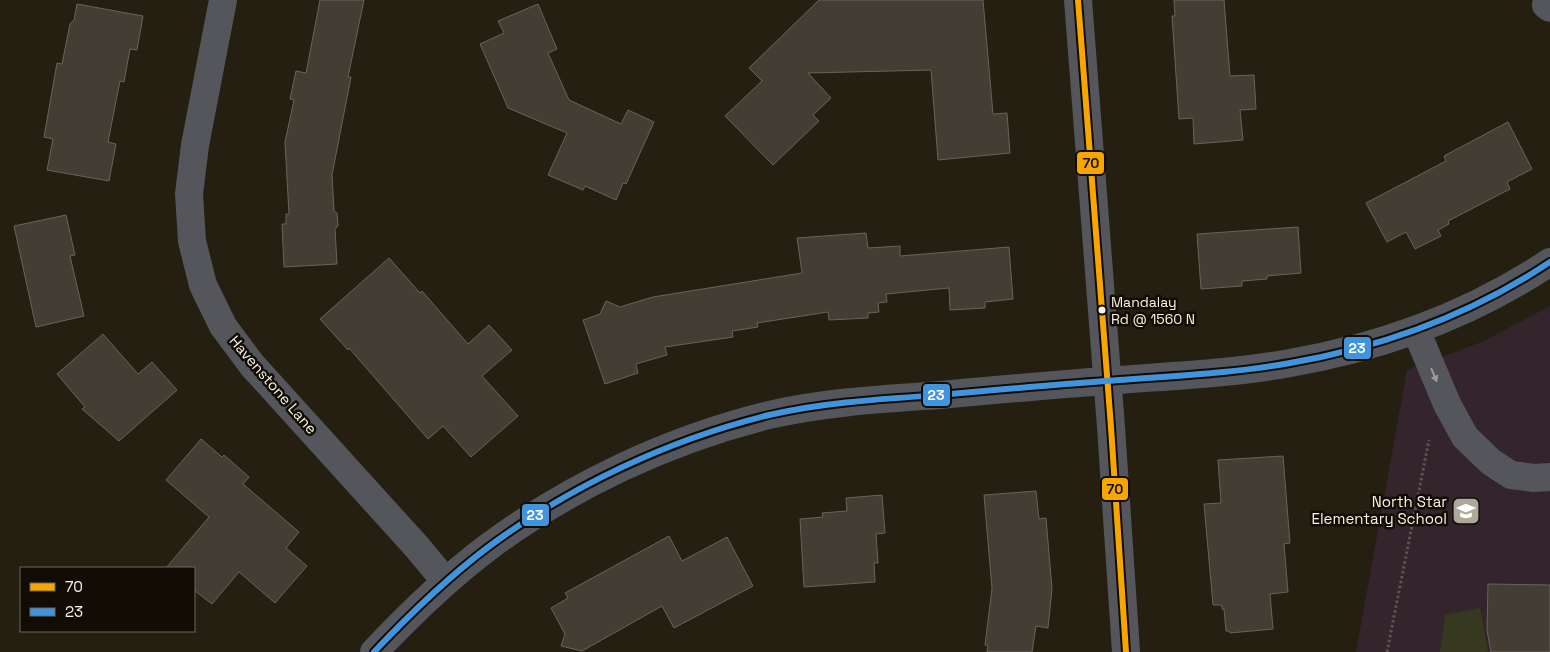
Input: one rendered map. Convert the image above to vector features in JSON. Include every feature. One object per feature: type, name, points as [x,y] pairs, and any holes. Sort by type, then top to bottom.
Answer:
[{"type":"street","name":"Havenstone Lane","points":[[223,0],[194,145],[189,194],[192,241],[203,285],[223,326],[252,365],[417,547],[446,582]]},
{"type":"street","points":[[1078,0],[1126,652]]},
{"type":"street","points":[[374,652],[402,622],[487,548],[578,490],[635,461],[701,436],[769,415],[838,403],[1224,372],[1288,364],[1353,350],[1416,330],[1501,292],[1550,262]]},
{"type":"street","points":[[1416,330],[1447,404],[1465,437],[1490,462],[1511,475],[1534,478],[1550,477]]},
{"type":"path","points":[[1387,652],[1430,434]]},
{"type":"shaded area","name":"North Star Elementary School","points":[[1550,306],[1550,652],[1356,652],[1407,370],[1484,341]]},
{"type":"green space","points":[[1480,608],[1488,652],[1440,652],[1445,615]]},
{"type":"building","points":[[320,0],[364,0],[348,77],[351,77],[332,175],[334,211],[337,213],[338,226],[335,229],[337,264],[284,267],[282,224],[286,224],[286,214],[289,214],[285,142],[294,100],[290,99],[296,71],[306,73]]},
{"type":"building","points":[[819,0],[983,0],[993,114],[1007,113],[1010,153],[938,160],[931,70],[808,73],[831,98],[813,115],[819,121],[773,165],[725,116],[762,81],[749,68]]},
{"type":"building","points":[[1174,0],[1224,0],[1230,76],[1254,75],[1256,109],[1240,110],[1243,140],[1194,144],[1193,118],[1179,119],[1172,16],[1175,16]]},
{"type":"building","points":[[77,4],[143,16],[137,50],[130,49],[124,82],[120,81],[108,142],[116,144],[109,181],[47,170],[53,139],[44,137],[57,63],[62,64],[70,24],[74,20]]},
{"type":"building","points":[[538,4],[557,49],[548,53],[569,100],[621,124],[628,110],[654,122],[626,184],[623,183],[616,200],[585,186],[583,190],[548,175],[567,133],[508,108],[480,44],[504,33],[498,21]]},
{"type":"building","points":[[1508,122],[1532,169],[1507,182],[1510,189],[1448,221],[1449,224],[1438,230],[1441,236],[1415,249],[1406,232],[1387,242],[1366,203],[1446,161],[1444,156]]},
{"type":"building","points":[[66,215],[75,255],[70,256],[84,316],[36,327],[14,226]]},
{"type":"building","points":[[1298,227],[1301,273],[1267,276],[1267,279],[1242,281],[1242,286],[1201,289],[1197,234]]},
{"type":"building","points":[[866,233],[868,248],[900,246],[900,256],[1009,247],[1013,299],[985,302],[985,308],[950,310],[949,288],[886,294],[887,302],[878,303],[879,312],[868,313],[868,318],[829,320],[828,312],[757,323],[758,327],[732,331],[733,337],[665,347],[667,355],[636,364],[638,373],[605,384],[583,320],[600,314],[606,301],[620,307],[653,297],[802,273],[797,238]]},
{"type":"building","points":[[389,258],[420,293],[422,291],[468,344],[489,325],[512,350],[482,376],[518,416],[471,457],[443,426],[428,439],[349,348],[348,350],[320,319]]},
{"type":"building","points":[[103,334],[138,374],[152,362],[177,390],[119,441],[82,409],[85,407],[57,374]]},
{"type":"building","points":[[201,439],[222,457],[224,455],[249,477],[243,484],[299,532],[286,548],[307,566],[275,603],[239,572],[212,604],[195,591],[195,567],[167,567],[209,517],[166,480]]},
{"type":"building","points":[[1283,456],[1290,543],[1284,544],[1288,592],[1270,594],[1273,629],[1230,633],[1226,631],[1222,605],[1213,605],[1204,504],[1221,503],[1218,460]]},
{"type":"building","points":[[1036,491],[1039,519],[1046,518],[1052,589],[1048,628],[1036,626],[1032,652],[987,652],[988,646],[985,645],[992,589],[984,495]]},
{"type":"building","points":[[882,495],[885,533],[876,534],[878,563],[874,563],[875,582],[804,587],[800,519],[823,517],[822,513],[847,511],[846,498]]},
{"type":"building","points":[[669,536],[682,561],[727,537],[753,586],[674,628],[662,606],[582,651],[561,646],[565,634],[551,608],[568,598],[565,593]]},
{"type":"building","points":[[1488,584],[1550,585],[1550,652],[1491,652],[1487,630]]},
{"type":"transit line","name":"70","points":[[1078,0],[1111,427],[1126,652]]},
{"type":"transit line","name":"23","points":[[374,652],[414,611],[472,560],[552,505],[586,485],[621,468],[657,452],[731,425],[769,415],[833,404],[1221,372],[1290,363],[1358,348],[1425,326],[1458,313],[1520,281],[1550,262]]},
{"type":"place","name":"Mandalay Rd @ 1560 N","points":[[1102,310]]},
{"type":"place","name":"North Star Elementary School","points":[[1466,511]]}]
